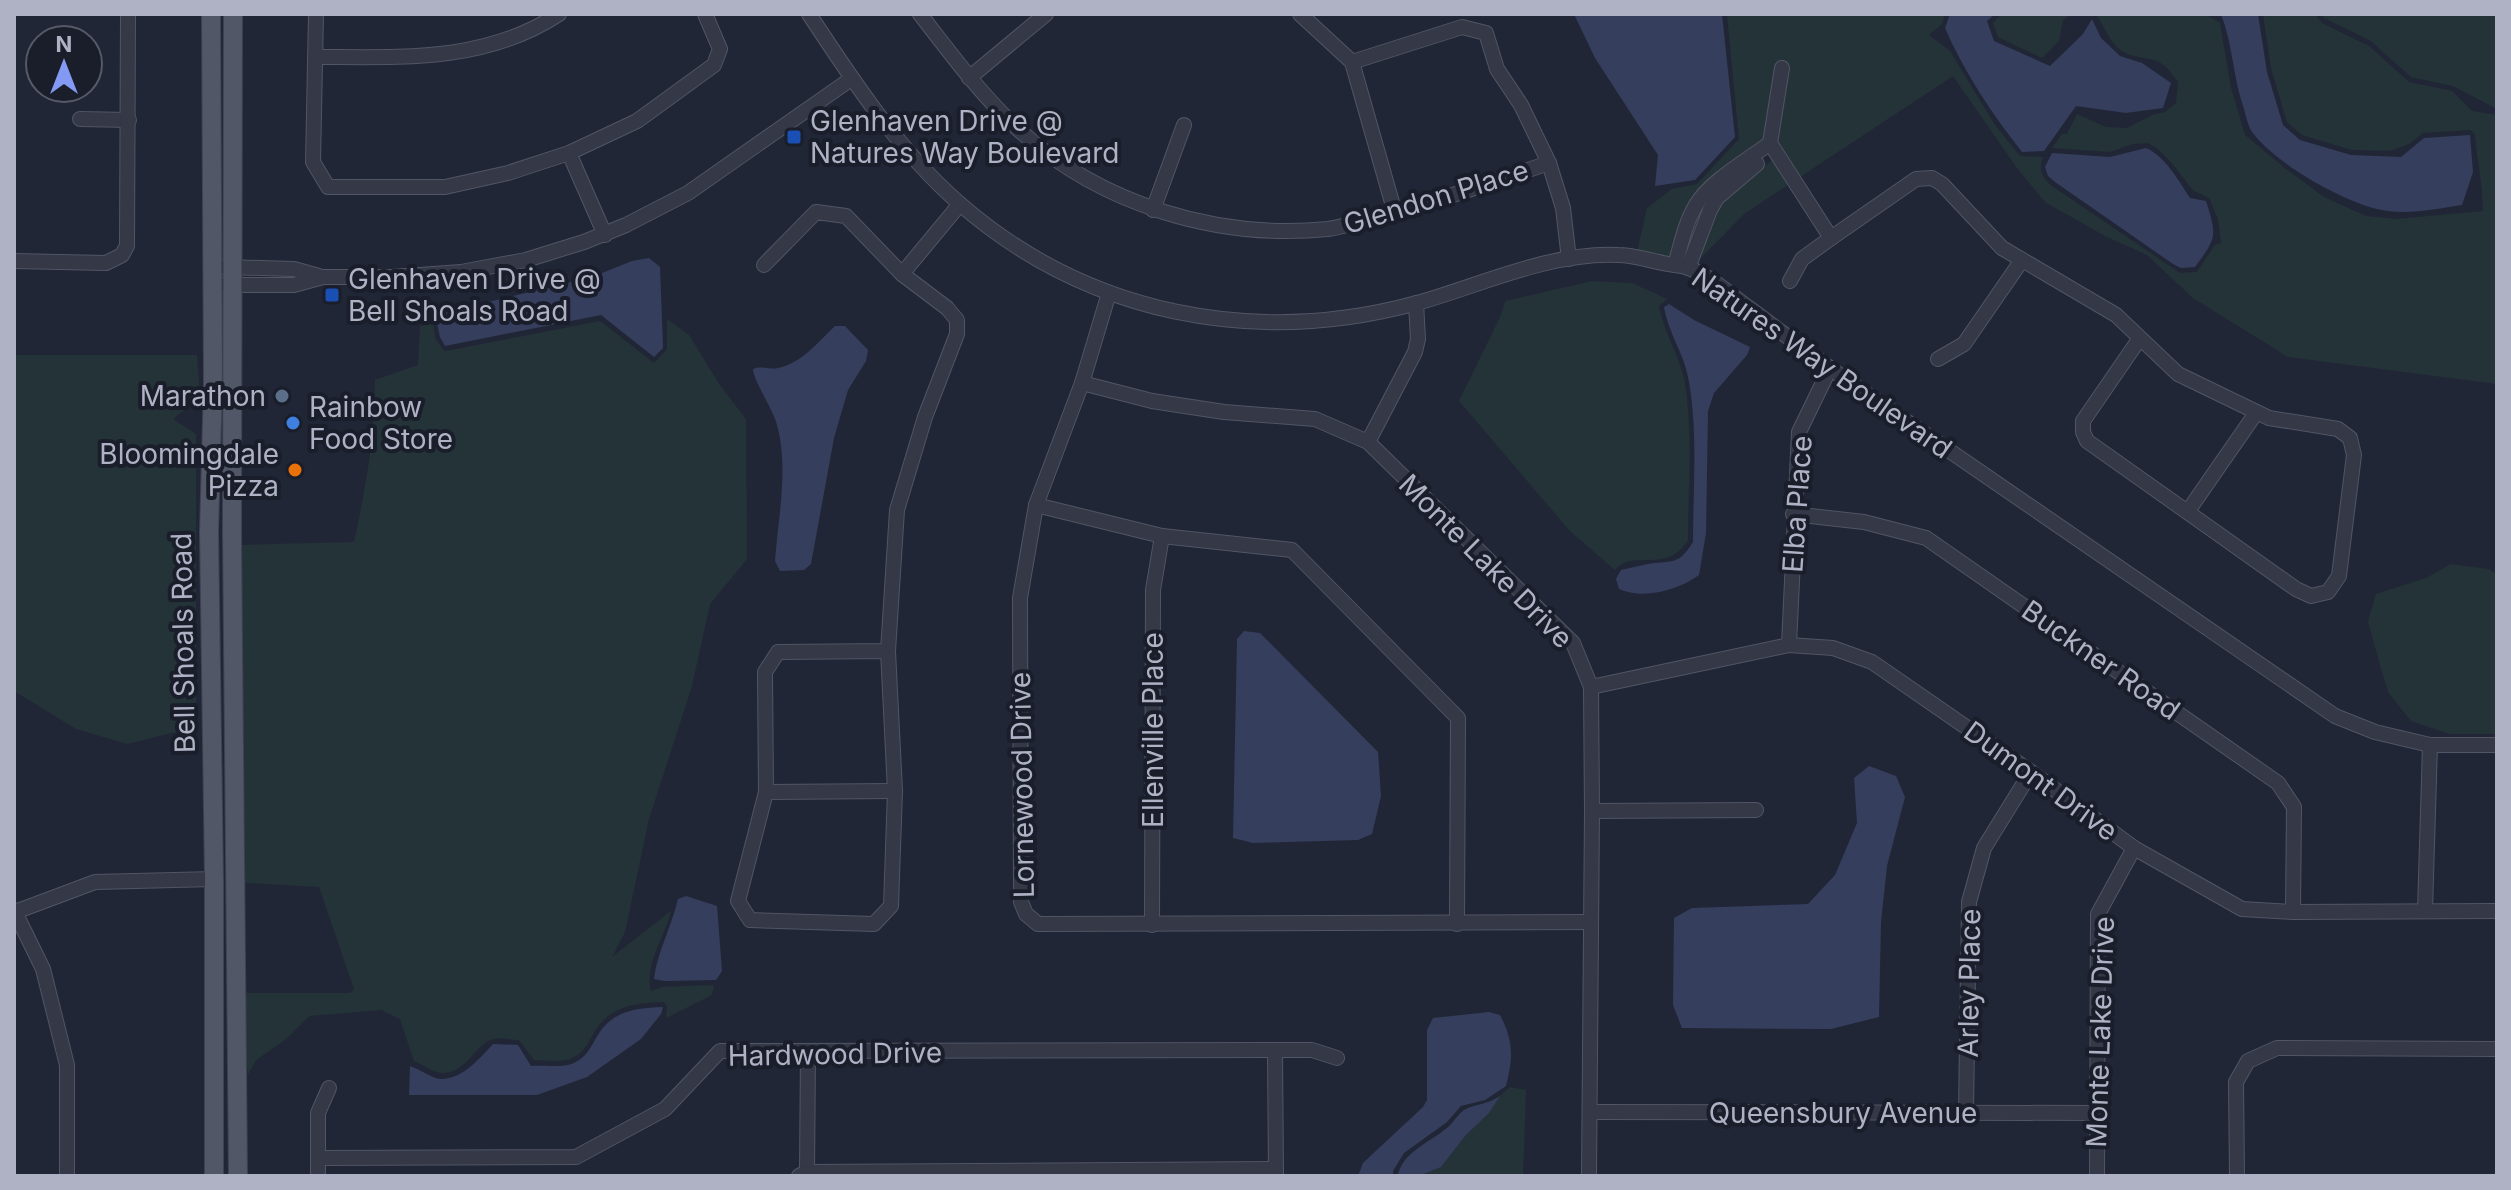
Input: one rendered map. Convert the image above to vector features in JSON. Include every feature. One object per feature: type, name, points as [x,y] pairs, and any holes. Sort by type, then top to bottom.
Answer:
[{"type":"main road","name":"Bell Shoals Road","points":[[211,14],[213,383],[209,564],[214,879],[214,1176]]},
{"type":"main road","name":"Bell Shoals Road","points":[[233,14],[232,532],[238,1176]]},
{"type":"street","points":[[14,261],[106,263],[122,255],[129,236],[128,14]]},
{"type":"street","points":[[316,14],[313,162],[328,187],[445,187],[508,173],[569,153],[637,121],[714,65],[720,49],[705,14]]},
{"type":"street","points":[[315,57],[430,57],[460,52],[507,40],[559,14]]},
{"type":"street","name":"Natures Way Boulevard","points":[[809,14],[851,79],[907,150],[960,204],[1021,249],[1065,274],[1109,293],[1162,309],[1222,321],[1293,323],[1357,317],[1569,259],[1620,254],[1681,267],[1712,280],[1830,368],[2335,716],[2375,732],[2430,745],[2497,745]]},
{"type":"street","name":"Glendon Place","points":[[920,14],[969,78],[1018,130],[1067,169],[1153,210],[1233,229],[1329,229],[1395,213],[1549,163]]},
{"type":"street","points":[[969,78],[1046,14]]},
{"type":"street","points":[[1300,14],[1352,62],[1395,213]]},
{"type":"street","points":[[1352,62],[1462,27],[1486,33],[1497,69],[1521,105],[1549,163],[1563,208],[1569,259]]},
{"type":"street","points":[[1681,267],[1701,235],[1717,198],[1772,147],[1782,68]]},
{"type":"street","points":[[212,276],[294,285],[323,277],[427,275],[493,267],[557,251],[605,235],[688,193],[851,79]]},
{"type":"street","points":[[80,119],[129,120]]},
{"type":"street","points":[[1153,210],[1184,125]]},
{"type":"street","points":[[1681,267],[1685,230],[1697,202],[1706,192],[1772,147]]},
{"type":"street","points":[[1772,147],[1831,238]]},
{"type":"street","points":[[569,153],[605,235]]},
{"type":"street","points":[[1790,281],[1802,259],[1916,179],[1927,177],[1942,184],[2002,248],[2116,315],[2178,374],[2256,413],[2278,421],[2338,429],[2350,438],[2354,455],[2339,576],[2335,585],[2320,596],[2305,594],[2091,446],[2083,432],[2083,421],[2140,338]]},
{"type":"street","points":[[902,274],[960,204]]},
{"type":"street","points":[[764,265],[816,212],[846,216],[902,274],[947,308],[957,320],[957,334],[925,417],[897,510],[888,651],[895,791],[891,906],[874,924],[750,920],[738,901],[766,792],[765,672],[778,652],[888,651]]},
{"type":"street","points":[[1685,230],[1701,235]]},
{"type":"street","points":[[1938,359],[1964,344],[2022,260]]},
{"type":"street","name":"Lornewood Drive","points":[[1109,293],[1082,383],[1036,505],[1020,598],[1021,902],[1026,914],[1038,924],[1591,922]]},
{"type":"street","points":[[1368,442],[1415,352],[1418,339],[1416,303]]},
{"type":"street","name":"Elba Place","points":[[1789,645],[1799,432],[1830,368]]},
{"type":"street","name":"Monte Lake Drive","points":[[1082,383],[1152,401],[1210,410],[1315,419],[1368,442],[1573,643],[1591,687],[1589,1176]]},
{"type":"street","points":[[2188,511],[2256,413]]},
{"type":"street","points":[[1036,505],[1162,536],[1292,550],[1458,718],[1457,924]]},
{"type":"street","name":"Buckner Road","points":[[1793,514],[1864,522],[1926,538],[2278,783],[2294,807],[2293,912]]},
{"type":"street","name":"Ellenville Place","points":[[1152,925],[1153,590],[1162,536]]},
{"type":"street","name":"Dumont Drive","points":[[1591,687],[1789,645],[1833,648],[1872,662],[2134,848],[2242,909],[2293,912],[2497,911]]},
{"type":"street","points":[[2425,911],[2430,745]]},
{"type":"street","name":"Arley Place","points":[[1966,1113],[1969,902],[1984,848],[2031,772]]},
{"type":"street","points":[[766,792],[895,791]]},
{"type":"street","points":[[1592,811],[1756,810]]},
{"type":"street","name":"Monte Lake Drive","points":[[2097,1176],[2098,914],[2134,848]]},
{"type":"street","points":[[67,1176],[67,1065],[43,969],[15,911],[95,882],[214,879]]},
{"type":"street","points":[[2237,1176],[2236,1082],[2248,1061],[2277,1048],[2497,1049]]},
{"type":"street","name":"Hardwood Drive","points":[[318,1158],[576,1157],[665,1109],[720,1051],[1312,1050],[1337,1058]]},
{"type":"street","points":[[808,1051],[803,1174],[1276,1172],[1275,1051]]},
{"type":"street","points":[[318,1176],[318,1113],[329,1088]]},
{"type":"street","name":"Queensbury Avenue","points":[[1590,1112],[2097,1113]]},
{"type":"shaded area","points":[[1727,14],[1945,14],[1942,24],[1929,35],[1950,51],[1995,125],[2020,156],[2043,157],[2042,173],[2052,186],[2180,273],[2197,272],[2215,245],[2221,243],[2218,219],[2209,198],[2193,190],[2171,162],[2148,143],[2133,144],[2110,152],[2052,148],[2062,134],[2067,134],[2077,114],[2106,127],[2127,128],[2165,112],[2176,103],[2178,82],[2168,69],[2158,61],[2122,51],[2095,14],[2205,14],[2220,23],[2231,88],[2245,135],[2324,197],[2366,216],[2396,219],[2483,211],[2475,135],[2471,130],[2423,133],[2409,144],[2390,151],[2352,150],[2302,135],[2287,122],[2271,68],[2263,14],[2315,14],[2322,23],[2369,46],[2409,82],[2452,91],[2472,111],[2497,115],[2497,384],[2288,357],[2193,298],[2147,255],[2105,236],[2045,202],[2017,168],[1953,76],[1744,214],[1696,263],[1722,202],[1776,157],[1775,138],[1788,64],[1778,61],[1764,140],[1703,187],[1671,258],[1637,252],[1647,208],[1672,189],[1697,184],[1739,139]]},
{"type":"shaded area","points":[[2002,14],[2072,14],[2063,20],[2059,41],[2042,58],[1998,37],[1993,23]]},
{"type":"shaded area","points":[[2321,14],[2497,14],[2497,109],[2453,86],[2411,77],[2371,41]]},
{"type":"shaded area","points":[[1592,281],[1632,283],[1667,299],[1659,306],[1683,373],[1687,402],[1688,540],[1670,556],[1631,561],[1615,570],[1570,531],[1459,401],[1505,301]]},
{"type":"shaded area","points":[[667,319],[689,335],[719,384],[746,419],[747,559],[710,604],[692,686],[649,819],[625,932],[612,957],[671,911],[650,971],[651,991],[663,987],[714,985],[712,995],[666,1018],[664,1002],[618,1010],[603,1021],[580,1053],[568,1060],[534,1060],[519,1040],[496,1038],[481,1046],[465,1064],[442,1073],[414,1061],[400,1019],[381,1010],[309,1016],[285,1040],[256,1060],[248,1075],[236,973],[247,993],[350,993],[354,989],[319,887],[235,882],[239,545],[354,542],[369,461],[375,380],[418,365],[420,326],[433,324],[435,338],[446,351],[600,321],[654,363],[667,349]]},
{"type":"shaded area","points":[[14,355],[197,355],[200,397],[173,419],[196,434],[196,727],[127,744],[76,729],[14,691]]},
{"type":"shaded area","points":[[2451,564],[2488,569],[2497,574],[2497,734],[2450,734],[2411,721],[2388,692],[2368,622],[2376,594],[2426,578]]},
{"type":"shaded area","points":[[1510,1087],[1526,1090],[1523,1176],[1419,1176],[1441,1167]]},
{"type":"water","points":[[1574,14],[1722,14],[1735,137],[1695,180],[1655,186],[1658,155],[1595,58]]},
{"type":"water","points":[[1950,14],[1995,14],[1987,21],[1994,41],[2050,66],[2083,34],[2092,19],[2101,38],[2120,56],[2142,63],[2171,83],[2163,108],[2126,113],[2076,106],[2044,151],[2022,152],[1989,108],[1961,61],[1945,28]]},
{"type":"water","points":[[2221,14],[2258,14],[2267,72],[2283,125],[2300,140],[2351,155],[2401,157],[2424,138],[2470,135],[2473,172],[2462,205],[2409,212],[2377,209],[2327,189],[2276,156],[2249,127]]},
{"type":"water","points":[[2146,148],[2166,163],[2190,198],[2206,201],[2213,236],[2195,267],[2181,268],[2173,264],[2055,182],[2048,176],[2045,167],[2052,153],[2110,157]]},
{"type":"water","points":[[649,258],[660,267],[663,348],[654,357],[601,315],[445,346],[440,337],[436,319],[442,313],[592,277],[632,261]]},
{"type":"water","points":[[1669,304],[1694,320],[1750,347],[1747,355],[1714,393],[1708,411],[1706,533],[1699,575],[1671,589],[1639,594],[1619,589],[1616,579],[1621,570],[1674,560],[1683,555],[1693,542],[1692,402],[1687,372],[1666,317],[1664,307]]},
{"type":"water","points":[[835,326],[845,326],[868,350],[866,361],[848,390],[834,438],[811,564],[804,570],[780,571],[775,561],[782,476],[780,441],[775,418],[753,369],[778,368],[794,362]]},
{"type":"water","points":[[1244,631],[1260,633],[1378,752],[1381,796],[1372,834],[1358,840],[1253,843],[1233,838],[1237,639]]},
{"type":"water","points":[[1869,766],[1896,776],[1905,797],[1887,866],[1881,922],[1879,1017],[1831,1029],[1682,1028],[1673,1005],[1674,918],[1692,908],[1808,904],[1835,875],[1857,823],[1854,778]]},
{"type":"water","points":[[686,896],[717,906],[722,971],[716,980],[654,979],[678,899]]},
{"type":"water","points":[[663,1007],[641,1039],[587,1077],[537,1095],[409,1095],[410,1066],[440,1079],[456,1076],[493,1044],[518,1045],[531,1066],[570,1065],[585,1054],[604,1027],[618,1015]]},
{"type":"water","points":[[1489,1012],[1500,1015],[1508,1033],[1511,1058],[1506,1086],[1485,1100],[1461,1106],[1447,1122],[1404,1153],[1393,1176],[1358,1176],[1363,1163],[1427,1100],[1427,1030],[1433,1018]]},
{"type":"water","points":[[1500,1096],[1489,1113],[1466,1135],[1441,1167],[1419,1176],[1398,1176],[1410,1154],[1447,1128],[1462,1112]]},
{"type":"place","name":"Glenhaven Drive @ Natures Way Boulevard","points":[[794,137]]},
{"type":"place","name":"Glenhaven Drive @ Bell Shoals Road","points":[[332,295]]},
{"type":"place","name":"Marathon","points":[[282,396]]},
{"type":"place","name":"Rainbow Food Store","points":[[293,423]]},
{"type":"place","name":"Bloomingdale Pizza","points":[[295,470]]}]
